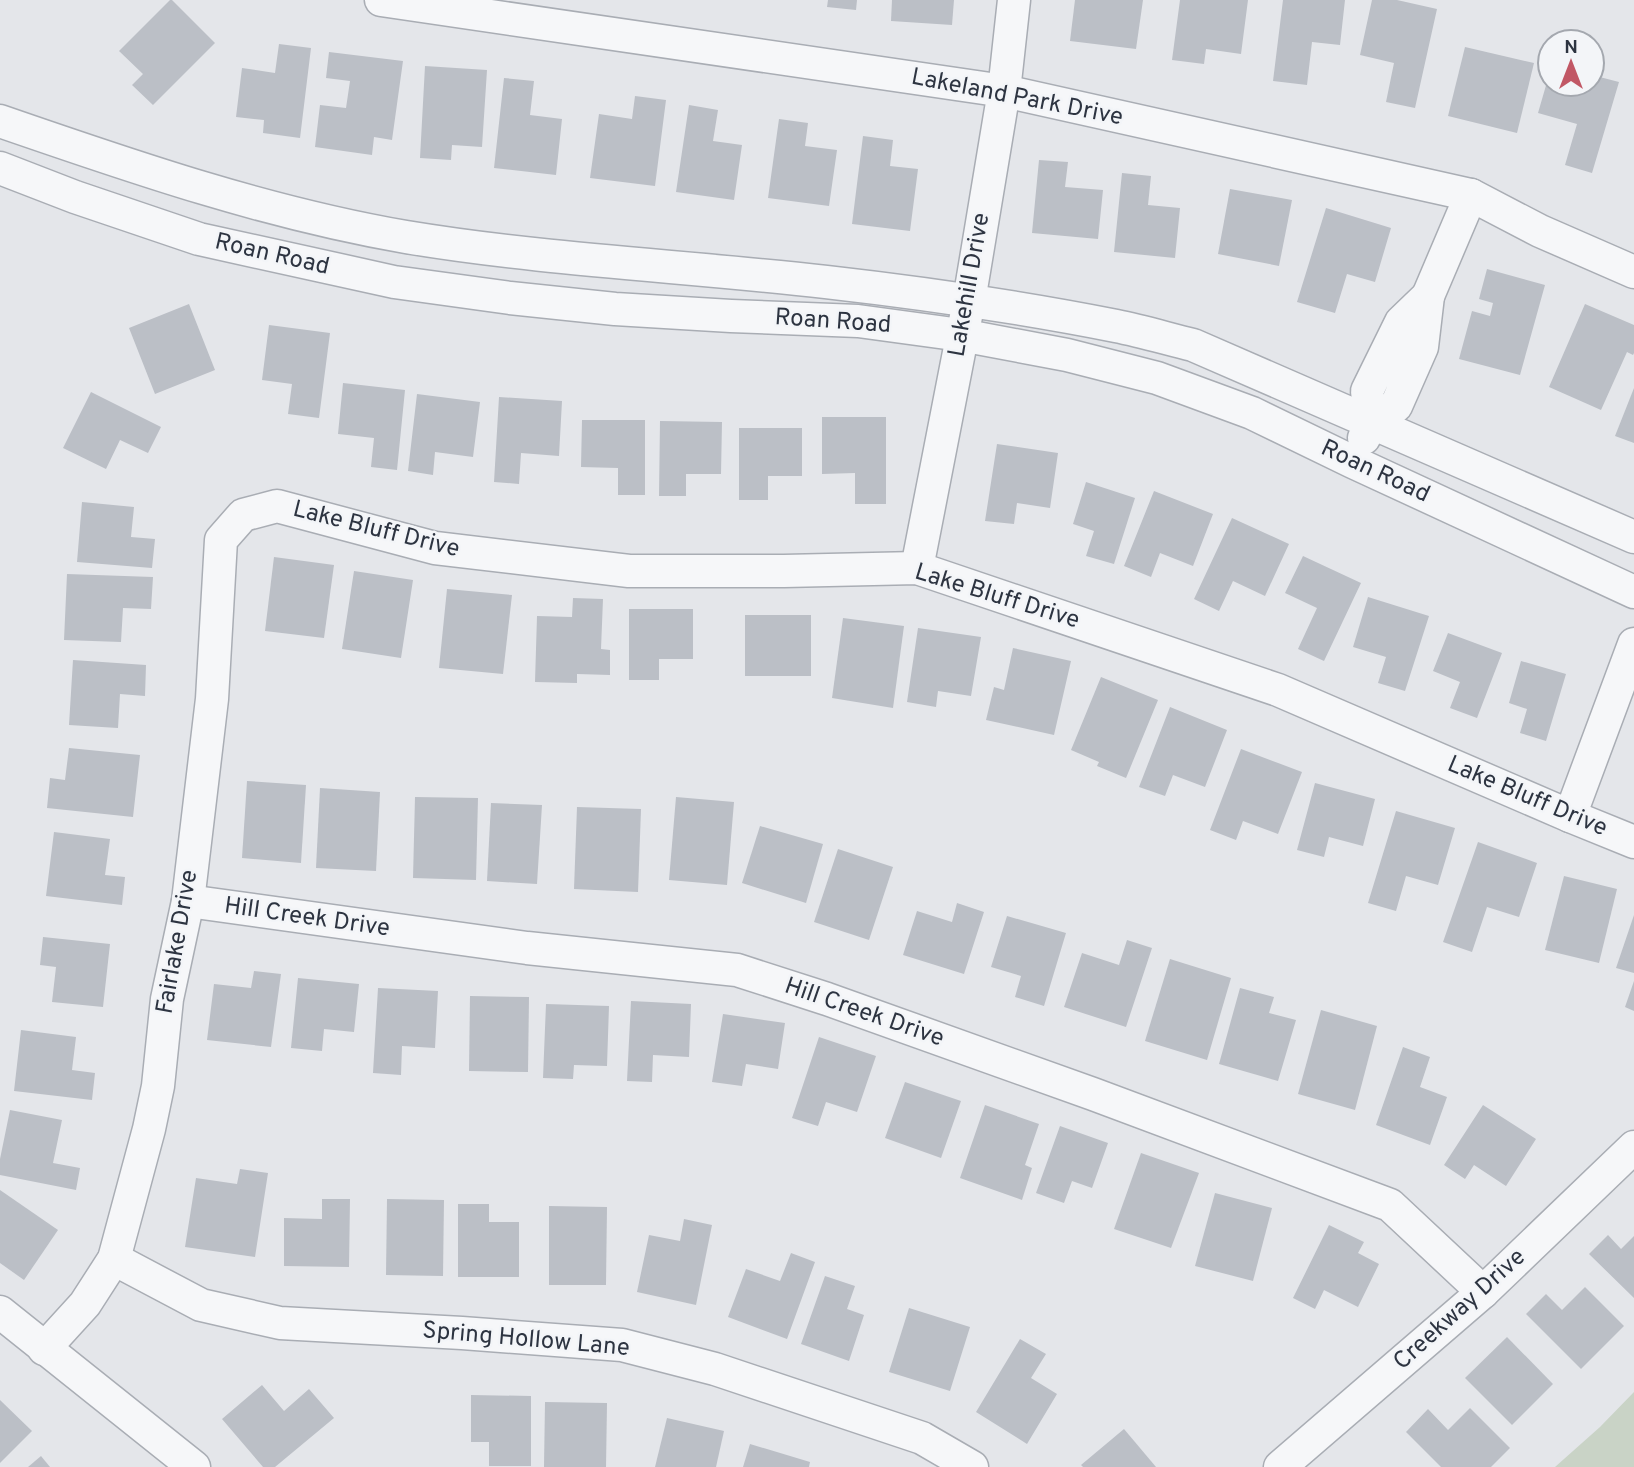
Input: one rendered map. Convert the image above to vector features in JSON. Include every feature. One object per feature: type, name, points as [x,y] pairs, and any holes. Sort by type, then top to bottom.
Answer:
[{"type":"street","name":"Lakeland Park Drive","points":[[380,0],[1004,91],[1471,195],[1540,231],[1634,272]]},
{"type":"street","name":"Lakehill Drive","points":[[917,568],[969,301],[1004,91],[1014,0]]},
{"type":"street","name":"Roan Road","points":[[0,121],[226,194],[304,216],[406,237],[523,253],[824,282],[969,301],[1119,326],[1194,345],[1634,537]]},
{"type":"street","name":"Roan Road","points":[[0,168],[75,197],[199,239],[394,282],[615,309],[858,321],[961,335],[1067,355],[1157,378],[1252,413],[1634,592]]},
{"type":"street","points":[[1353,462],[1371,424],[1396,406],[1422,347],[1428,296],[1471,195]]},
{"type":"street","name":"Lake Bluff Drive","points":[[243,515],[277,506],[435,548],[629,571],[917,568],[1278,690],[1634,842]]},
{"type":"street","name":"Fairlake Drive","points":[[44,1349],[85,1304],[114,1259],[149,1129],[158,1086],[167,999],[188,901],[212,699],[221,540],[243,515]]},
{"type":"street","points":[[1570,816],[1634,644]]},
{"type":"street","name":"Hill Creek Drive","points":[[188,901],[527,948],[737,970],[1093,1094],[1390,1205],[1483,1292]]},
{"type":"street","name":"Creekway Drive","points":[[1280,1467],[1483,1292],[1634,1147]]},
{"type":"street","name":"Spring Hollow Lane","points":[[114,1259],[201,1305],[280,1324],[622,1345],[715,1369],[922,1438],[972,1467]]},
{"type":"street","points":[[0,1312],[194,1467]]},
{"type":"shaded area","points":[[1634,1392],[1634,1467],[1555,1467],[1600,1427]]},
{"type":"building","points":[[170,0],[215,43],[153,105],[132,85],[143,74],[119,51]]},
{"type":"building","points":[[828,0],[857,0],[856,10],[827,7]]},
{"type":"building","points":[[892,0],[954,0],[952,25],[891,21]]},
{"type":"building","points":[[1075,0],[1143,0],[1136,49],[1070,41]]},
{"type":"building","points":[[1180,0],[1248,0],[1241,54],[1206,49],[1204,64],[1172,60]]},
{"type":"building","points":[[1283,0],[1345,0],[1340,45],[1312,42],[1307,85],[1273,81]]},
{"type":"building","points":[[1372,0],[1397,0],[1437,9],[1415,108],[1386,102],[1394,63],[1360,55]]},
{"type":"building","points":[[279,44],[311,48],[300,138],[263,133],[264,120],[236,117],[242,68],[275,73]]},
{"type":"building","points":[[1465,47],[1534,63],[1517,133],[1448,116]]},
{"type":"building","points":[[329,52],[403,61],[392,140],[374,137],[372,155],[315,147],[320,105],[346,108],[350,81],[326,78]]},
{"type":"building","points":[[425,66],[487,70],[482,147],[452,145],[451,160],[420,158]]},
{"type":"building","points":[[504,78],[534,81],[530,115],[562,119],[556,175],[494,168]]},
{"type":"building","points":[[1606,79],[1619,82],[1592,173],[1565,165],[1577,124],[1538,113],[1542,98],[1606,98]]},
{"type":"building","points":[[635,96],[666,100],[655,186],[590,178],[599,114],[632,119]]},
{"type":"building","points":[[689,105],[718,110],[713,141],[742,145],[734,200],[676,192]]},
{"type":"building","points":[[779,119],[808,123],[805,146],[837,150],[829,206],[768,198]]},
{"type":"building","points":[[863,136],[893,140],[890,166],[918,169],[910,231],[852,224]]},
{"type":"building","points":[[1039,160],[1068,162],[1065,187],[1103,190],[1098,239],[1032,233]]},
{"type":"building","points":[[1122,173],[1151,176],[1148,205],[1180,208],[1175,258],[1114,252]]},
{"type":"building","points":[[1230,189],[1292,200],[1279,266],[1218,254]]},
{"type":"building","points":[[1326,208],[1391,228],[1375,282],[1347,274],[1335,313],[1297,302]]},
{"type":"building","points":[[1487,269],[1545,285],[1520,375],[1459,359],[1472,311],[1490,316],[1493,303],[1479,299]]},
{"type":"building","points":[[189,304],[215,370],[155,394],[129,328]]},
{"type":"building","points":[[1585,304],[1634,325],[1634,353],[1633,355],[1627,352],[1601,410],[1549,387]]},
{"type":"building","points":[[269,325],[330,333],[319,418],[288,414],[292,384],[262,380]]},
{"type":"building","points":[[343,383],[405,390],[397,470],[371,467],[374,438],[338,434]]},
{"type":"building","points":[[1634,388],[1634,443],[1615,436]]},
{"type":"building","points":[[91,392],[161,427],[148,453],[120,440],[106,469],[63,448]]},
{"type":"building","points":[[417,394],[480,402],[473,457],[435,452],[433,475],[408,471]]},
{"type":"building","points":[[499,397],[562,401],[559,456],[521,453],[519,484],[494,482]]},
{"type":"building","points":[[822,417],[886,417],[886,504],[855,504],[855,473],[822,474]]},
{"type":"building","points":[[582,420],[645,420],[645,495],[618,495],[618,468],[581,467]]},
{"type":"building","points":[[660,421],[722,422],[721,474],[686,474],[686,496],[659,496]]},
{"type":"building","points":[[739,428],[802,428],[802,476],[768,476],[768,500],[739,500]]},
{"type":"building","points":[[997,444],[1058,453],[1050,508],[1017,503],[1014,524],[985,521]]},
{"type":"building","points":[[1086,482],[1135,498],[1114,564],[1086,556],[1094,531],[1073,524]]},
{"type":"building","points":[[1154,491],[1213,514],[1193,566],[1160,553],[1151,577],[1124,566]]},
{"type":"building","points":[[82,502],[134,507],[131,537],[155,539],[152,568],[77,562]]},
{"type":"building","points":[[1232,518],[1289,544],[1265,596],[1233,581],[1219,611],[1194,599]]},
{"type":"building","points":[[1303,556],[1361,583],[1324,661],[1298,649],[1317,608],[1285,593]]},
{"type":"building","points":[[274,557],[334,565],[324,638],[265,631]]},
{"type":"building","points":[[354,571],[413,580],[401,658],[342,649]]},
{"type":"building","points":[[67,574],[153,577],[151,609],[123,608],[121,642],[64,640]]},
{"type":"building","points":[[447,589],[512,595],[503,674],[439,668]]},
{"type":"building","points":[[1368,597],[1429,616],[1405,691],[1378,683],[1386,657],[1353,647]]},
{"type":"building","points":[[573,598],[603,599],[601,649],[610,650],[610,675],[577,674],[577,683],[535,682],[537,616],[572,617]]},
{"type":"building","points":[[629,609],[693,609],[693,659],[659,659],[659,680],[629,680]]},
{"type":"building","points":[[745,615],[811,615],[811,676],[745,676]]},
{"type":"building","points":[[843,618],[904,626],[893,708],[832,698]]},
{"type":"building","points":[[918,628],[981,637],[971,696],[938,691],[936,707],[907,702]]},
{"type":"building","points":[[1448,633],[1502,653],[1477,718],[1450,708],[1460,682],[1433,671]]},
{"type":"building","points":[[1013,648],[1071,661],[1054,735],[986,720],[994,687],[1004,690]]},
{"type":"building","points":[[73,660],[146,665],[145,696],[120,694],[118,728],[69,725]]},
{"type":"building","points":[[1521,661],[1566,674],[1546,741],[1520,733],[1527,709],[1509,703]]},
{"type":"building","points":[[1101,677],[1158,700],[1126,778],[1097,766],[1099,762],[1071,750]]},
{"type":"building","points":[[1170,707],[1227,730],[1205,787],[1173,775],[1165,796],[1139,787]]},
{"type":"building","points":[[69,748],[140,755],[133,817],[47,808],[50,778],[65,780]]},
{"type":"building","points":[[1241,749],[1302,772],[1278,834],[1243,821],[1236,840],[1210,830]]},
{"type":"building","points":[[247,781],[306,785],[301,863],[242,858]]},
{"type":"building","points":[[1315,783],[1375,799],[1363,846],[1329,837],[1324,857],[1297,850]]},
{"type":"building","points":[[320,788],[380,792],[376,871],[316,868]]},
{"type":"building","points":[[415,797],[478,798],[476,880],[413,878]]},
{"type":"building","points":[[676,797],[734,802],[727,885],[669,880]]},
{"type":"building","points":[[491,803],[542,805],[537,884],[487,881]]},
{"type":"building","points":[[577,807],[641,809],[638,892],[574,889]]},
{"type":"building","points":[[1396,811],[1455,828],[1438,885],[1406,876],[1396,911],[1368,903]]},
{"type":"building","points":[[760,826],[823,844],[806,903],[742,883]]},
{"type":"building","points":[[54,832],[110,839],[105,875],[125,877],[122,905],[46,896]]},
{"type":"building","points":[[1478,842],[1537,863],[1519,917],[1487,907],[1472,952],[1443,942]]},
{"type":"building","points":[[838,849],[893,867],[869,940],[814,922]]},
{"type":"building","points":[[1564,876],[1617,889],[1599,963],[1545,950]]},
{"type":"building","points":[[957,903],[984,912],[964,974],[903,955],[917,911],[952,922]]},
{"type":"building","points":[[1634,915],[1634,973],[1616,968]]},
{"type":"building","points":[[1007,916],[1066,933],[1044,1006],[1015,997],[1021,976],[991,967]]},
{"type":"building","points":[[43,937],[110,944],[103,1007],[52,1002],[56,967],[40,965]]},
{"type":"building","points":[[1127,940],[1152,948],[1126,1027],[1064,1007],[1082,953],[1119,965]]},
{"type":"building","points":[[1170,959],[1231,978],[1207,1060],[1145,1041]]},
{"type":"building","points":[[254,971],[281,974],[271,1047],[207,1040],[214,984],[251,988]]},
{"type":"building","points":[[298,978],[359,984],[354,1032],[324,1029],[322,1051],[291,1048]]},
{"type":"building","points":[[1634,981],[1634,1011],[1625,1007]]},
{"type":"building","points":[[378,988],[438,991],[435,1048],[402,1046],[401,1075],[373,1073]]},
{"type":"building","points":[[1240,988],[1274,997],[1269,1013],[1296,1020],[1278,1081],[1219,1064]]},
{"type":"building","points":[[470,996],[529,997],[528,1072],[469,1071]]},
{"type":"building","points":[[631,1001],[691,1004],[689,1057],[653,1055],[652,1082],[627,1081]]},
{"type":"building","points":[[546,1004],[609,1006],[607,1066],[574,1065],[573,1079],[543,1078]]},
{"type":"building","points":[[1321,1010],[1377,1026],[1355,1110],[1298,1094]]},
{"type":"building","points":[[723,1014],[785,1023],[778,1069],[746,1064],[742,1086],[712,1082]]},
{"type":"building","points":[[21,1030],[76,1037],[72,1070],[95,1073],[92,1100],[14,1091]]},
{"type":"building","points":[[819,1037],[876,1056],[857,1112],[826,1102],[818,1126],[792,1118]]},
{"type":"building","points":[[1403,1047],[1430,1057],[1420,1087],[1447,1097],[1430,1145],[1376,1125]]},
{"type":"building","points":[[905,1082],[961,1101],[941,1158],[885,1138]]},
{"type":"building","points":[[985,1105],[1039,1124],[1025,1165],[1032,1168],[1022,1200],[960,1178]]},
{"type":"building","points":[[1483,1105],[1536,1139],[1506,1186],[1474,1165],[1465,1179],[1444,1165]]},
{"type":"building","points":[[10,1110],[62,1120],[53,1163],[80,1168],[76,1190],[0,1175],[0,1159]]},
{"type":"building","points":[[1060,1126],[1108,1143],[1092,1188],[1072,1181],[1064,1203],[1036,1193]]},
{"type":"building","points":[[1141,1153],[1199,1173],[1171,1248],[1114,1229]]},
{"type":"building","points":[[240,1169],[268,1173],[255,1257],[185,1247],[196,1178],[237,1184]]},
{"type":"building","points":[[0,1190],[58,1230],[24,1280],[0,1263]]},
{"type":"building","points":[[1215,1193],[1272,1208],[1253,1281],[1195,1266]]},
{"type":"building","points":[[322,1199],[350,1199],[349,1267],[284,1266],[284,1218],[322,1219]]},
{"type":"building","points":[[387,1199],[444,1200],[443,1276],[386,1275]]},
{"type":"building","points":[[458,1204],[489,1204],[489,1222],[519,1222],[519,1277],[458,1277]]},
{"type":"building","points":[[549,1206],[607,1207],[606,1285],[549,1285]]},
{"type":"building","points":[[684,1219],[712,1225],[696,1305],[637,1292],[649,1235],[680,1241]]},
{"type":"building","points":[[1329,1225],[1364,1242],[1358,1253],[1379,1264],[1358,1307],[1324,1290],[1315,1309],[1293,1298]]},
{"type":"building","points":[[1608,1235],[1621,1249],[1634,1236],[1634,1298],[1589,1254]]},
{"type":"building","points":[[791,1253],[815,1262],[787,1339],[728,1317],[746,1269],[780,1281]]},
{"type":"building","points":[[825,1276],[855,1286],[847,1309],[864,1315],[849,1361],[801,1344]]},
{"type":"building","points":[[1585,1287],[1624,1326],[1581,1369],[1526,1314],[1546,1294],[1562,1310]]},
{"type":"building","points":[[909,1308],[970,1327],[950,1391],[889,1372]]},
{"type":"building","points":[[1507,1337],[1553,1384],[1512,1425],[1465,1378]]},
{"type":"building","points":[[1020,1339],[1046,1354],[1031,1378],[1057,1394],[1027,1444],[976,1412]]},
{"type":"building","points":[[262,1385],[284,1411],[309,1389],[334,1418],[275,1467],[263,1467],[222,1419]]},
{"type":"building","points":[[471,1395],[531,1396],[531,1466],[489,1466],[489,1442],[471,1442]]},
{"type":"building","points":[[0,1400],[32,1431],[0,1463]]},
{"type":"building","points":[[545,1402],[607,1403],[606,1467],[544,1467]]},
{"type":"building","points":[[1470,1408],[1510,1448],[1491,1467],[1441,1467],[1406,1432],[1428,1409],[1448,1430]]},
{"type":"building","points":[[667,1418],[724,1431],[716,1467],[655,1467]]},
{"type":"building","points":[[1124,1429],[1156,1467],[1081,1465]]},
{"type":"building","points":[[750,1444],[810,1462],[809,1467],[743,1467]]},
{"type":"building","points":[[41,1456],[50,1467],[28,1467]]}]
